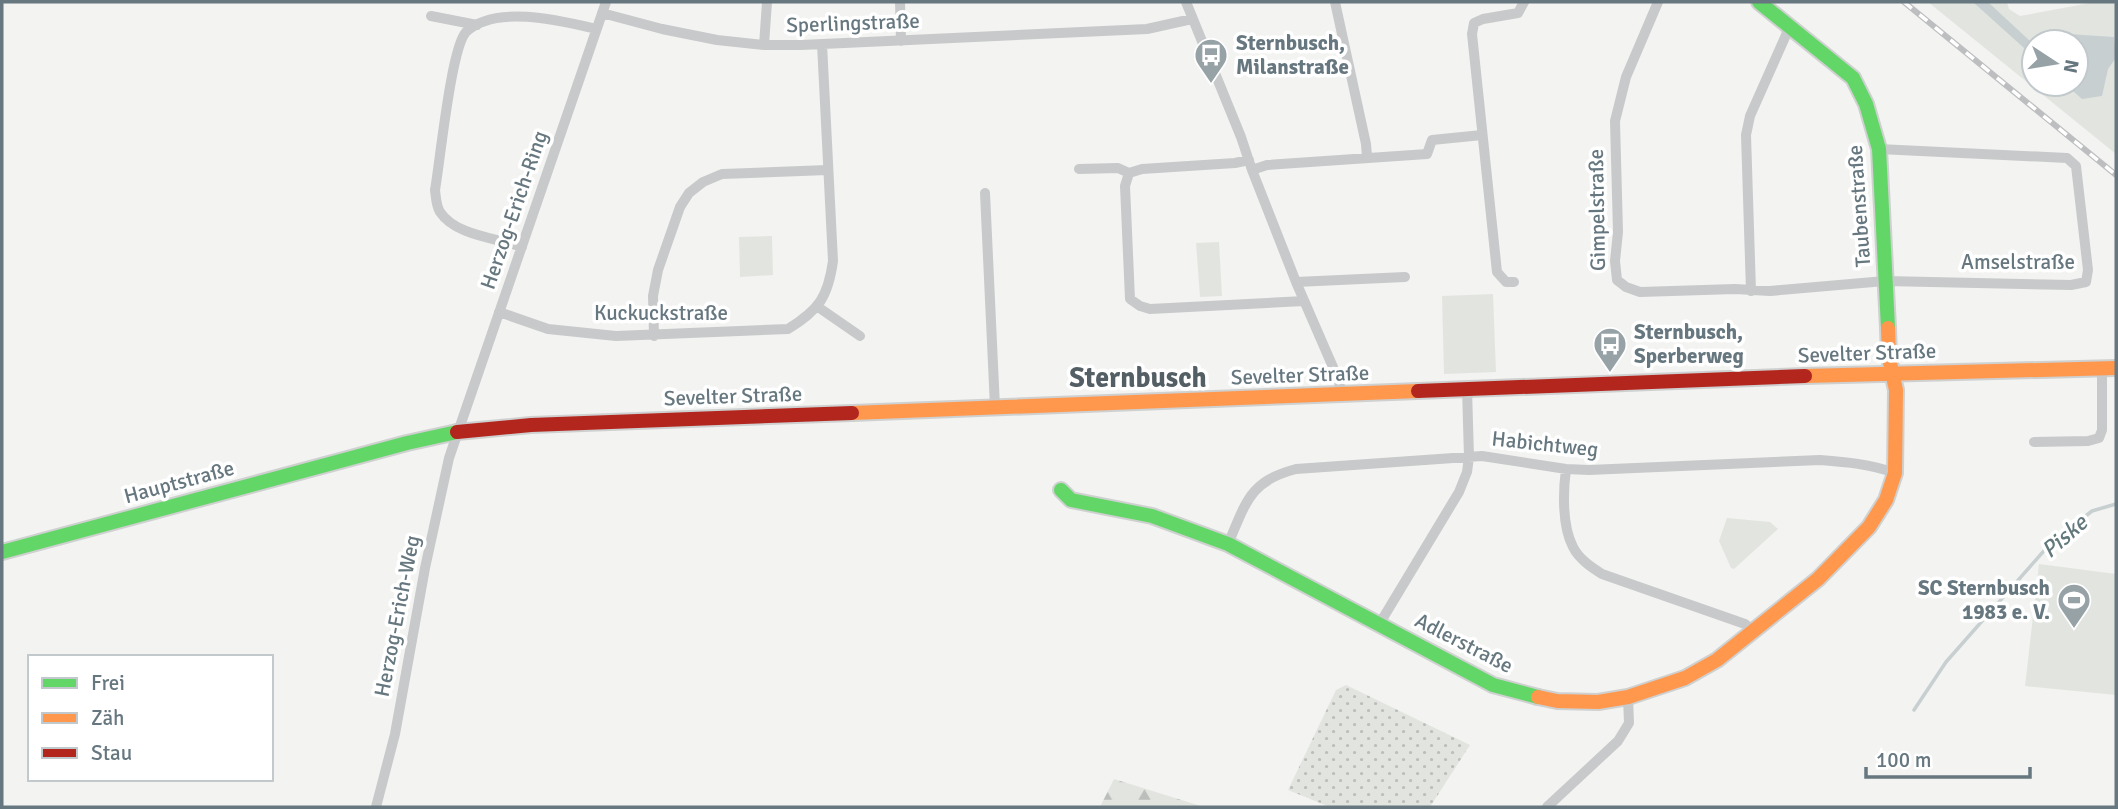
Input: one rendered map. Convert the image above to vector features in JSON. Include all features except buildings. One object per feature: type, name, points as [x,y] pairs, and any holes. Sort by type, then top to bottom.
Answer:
[{"type":"street","name":"Herzog-Erich-Ring","points":[[458,432],[606,2]]},
{"type":"street","points":[[764,45],[767,2]]},
{"type":"street","points":[[900,2],[901,41]]},
{"type":"street","points":[[1186,2],[1296,282],[1339,381],[1341,394]]},
{"type":"street","points":[[1335,2],[1367,157]]},
{"type":"street","points":[[1514,282],[1506,282],[1497,272],[1472,34],[1474,23],[1518,13],[1524,2]]},
{"type":"street","name":"Gimpelstraße","points":[[1658,2],[1626,77],[1615,121],[1617,280],[1640,292],[1751,291],[1885,281]]},
{"type":"street","name":"Taubenstraße","points":[[1759,2],[1853,78],[1862,92],[1879,149],[1892,373]]},
{"type":"street","name":"Sperlingstraße","points":[[602,13],[662,30],[764,45],[1147,29],[1192,19]]},
{"type":"street","points":[[431,16],[477,24]]},
{"type":"street","points":[[522,247],[467,231],[450,222],[439,210],[435,190],[456,58],[464,34],[477,24],[501,18],[527,17],[596,29]]},
{"type":"street","points":[[1751,291],[1746,135],[1750,116],[1790,26]]},
{"type":"street","points":[[822,44],[833,261],[830,285],[818,307],[860,335]]},
{"type":"street","points":[[1079,169],[1118,168],[1129,173],[1142,169],[1235,163],[1267,165],[1427,154],[1432,140],[1482,135]]},
{"type":"street","name":"Amselstraße","points":[[1879,149],[2067,158],[2076,166],[2088,270],[2085,282],[2071,285],[1885,281]]},
{"type":"street","points":[[654,336],[653,296],[658,270],[680,207],[688,193],[703,182],[722,174],[827,170]]},
{"type":"street","points":[[1129,173],[1125,186],[1130,299],[1139,306],[1150,309],[1304,301]]},
{"type":"street","points":[[985,194],[995,407]]},
{"type":"street","points":[[1296,282],[1405,277]]},
{"type":"street","name":"Kuckuckstraße","points":[[499,312],[548,329],[616,336],[654,336],[788,329],[807,318],[818,307]]},
{"type":"street","name":"Sevelter Straße","points":[[366,452],[458,432],[531,425],[1892,373],[2109,368],[2099,438],[2044,444],[2034,442]]},
{"type":"street","name":"Adlerstraße","points":[[1061,490],[1071,500],[1152,516],[1228,544],[1380,623],[1472,675],[1513,692],[1557,701],[1598,702],[1628,697],[1685,678],[1717,660],[1818,579],[1859,540],[1886,500],[1895,473],[1896,390],[1892,373]]},
{"type":"street","points":[[1380,623],[1459,492],[1467,472],[1468,389]]},
{"type":"street","name":"Herzog-Erich-Weg","points":[[376,807],[395,734],[425,568],[449,458],[458,432]]},
{"type":"street","name":"Hauptstraße","points":[[2,552],[366,452]]},
{"type":"street","name":"Habichtweg","points":[[1228,544],[1250,496],[1260,484],[1276,475],[1296,469],[1482,456],[1589,470],[1820,460],[1853,463],[1895,473]]},
{"type":"street","points":[[1566,469],[1566,520],[1573,547],[1587,564],[1602,574],[1745,624],[1754,632]]},
{"type":"street","points":[[1547,807],[1618,741],[1629,723],[1628,697]]},
{"type":"green space","points":[[1928,2],[2007,2],[2009,9],[2020,16],[2095,2],[2116,2],[2116,154],[2047,98],[2090,98],[2090,28],[2020,28],[2020,76]]},
{"type":"green space","points":[[772,236],[773,275],[740,277],[739,237]]},
{"type":"green space","points":[[1219,242],[1222,296],[1200,297],[1196,243]]},
{"type":"green space","points":[[1493,294],[1496,372],[1444,374],[1442,296]]},
{"type":"green space","points":[[1727,518],[1770,522],[1778,529],[1734,569],[1731,568],[1719,541]]},
{"type":"green space","name":"SC Sternbusch 1983 e. V.","points":[[2039,564],[2116,574],[2116,695],[2025,686]]},
{"type":"green space","points":[[1346,685],[1470,745],[1430,807],[1330,807],[1288,790],[1336,690]]},
{"type":"green space","points":[[1114,779],[1204,807],[1100,807]]},
{"type":"shaded area","points":[[1973,2],[1988,2],[2020,32],[2020,44]]},
{"type":"shaded area","points":[[2090,35],[2114,37],[2116,58],[2108,69],[2102,96],[2090,98]]},
{"type":"waterway","name":"Piske","points":[[1914,710],[1946,662],[2050,544],[2092,511],[2116,504]]},
{"type":"railway","points":[[1904,2],[2116,175]]},
{"type":"traffic: fast","points":[[1759,2],[1853,78],[1866,104],[1879,149],[1888,328]]},
{"type":"traffic: fast","points":[[2,552],[407,443],[457,432]]},
{"type":"traffic: fast","points":[[1061,490],[1071,500],[1152,516],[1228,544],[1493,685],[1538,697]]},
{"type":"traffic: slow","points":[[1538,697],[1557,701],[1598,702],[1628,697],[1685,678],[1717,660],[1818,579],[1869,527],[1886,500],[1895,473],[1896,390],[1889,358],[1888,328]]},
{"type":"traffic: slow","points":[[1805,376],[2116,368]]},
{"type":"traffic: slow","points":[[852,413],[1418,391]]},
{"type":"traffic: jam","points":[[1418,391],[1805,376]]},
{"type":"traffic: jam","points":[[457,432],[531,425],[852,413]]},
{"type":"place","name":"Sternbusch, Milanstraße","points":[[1211,85]]},
{"type":"place","name":"Sternbusch, Sperberweg","points":[[1610,374]]},
{"type":"place","name":"SC Sternbusch 1983 e. V.","points":[[2074,630]]},
{"type":"district","name":"Sternbusch","points":[[1138,377]]}]
